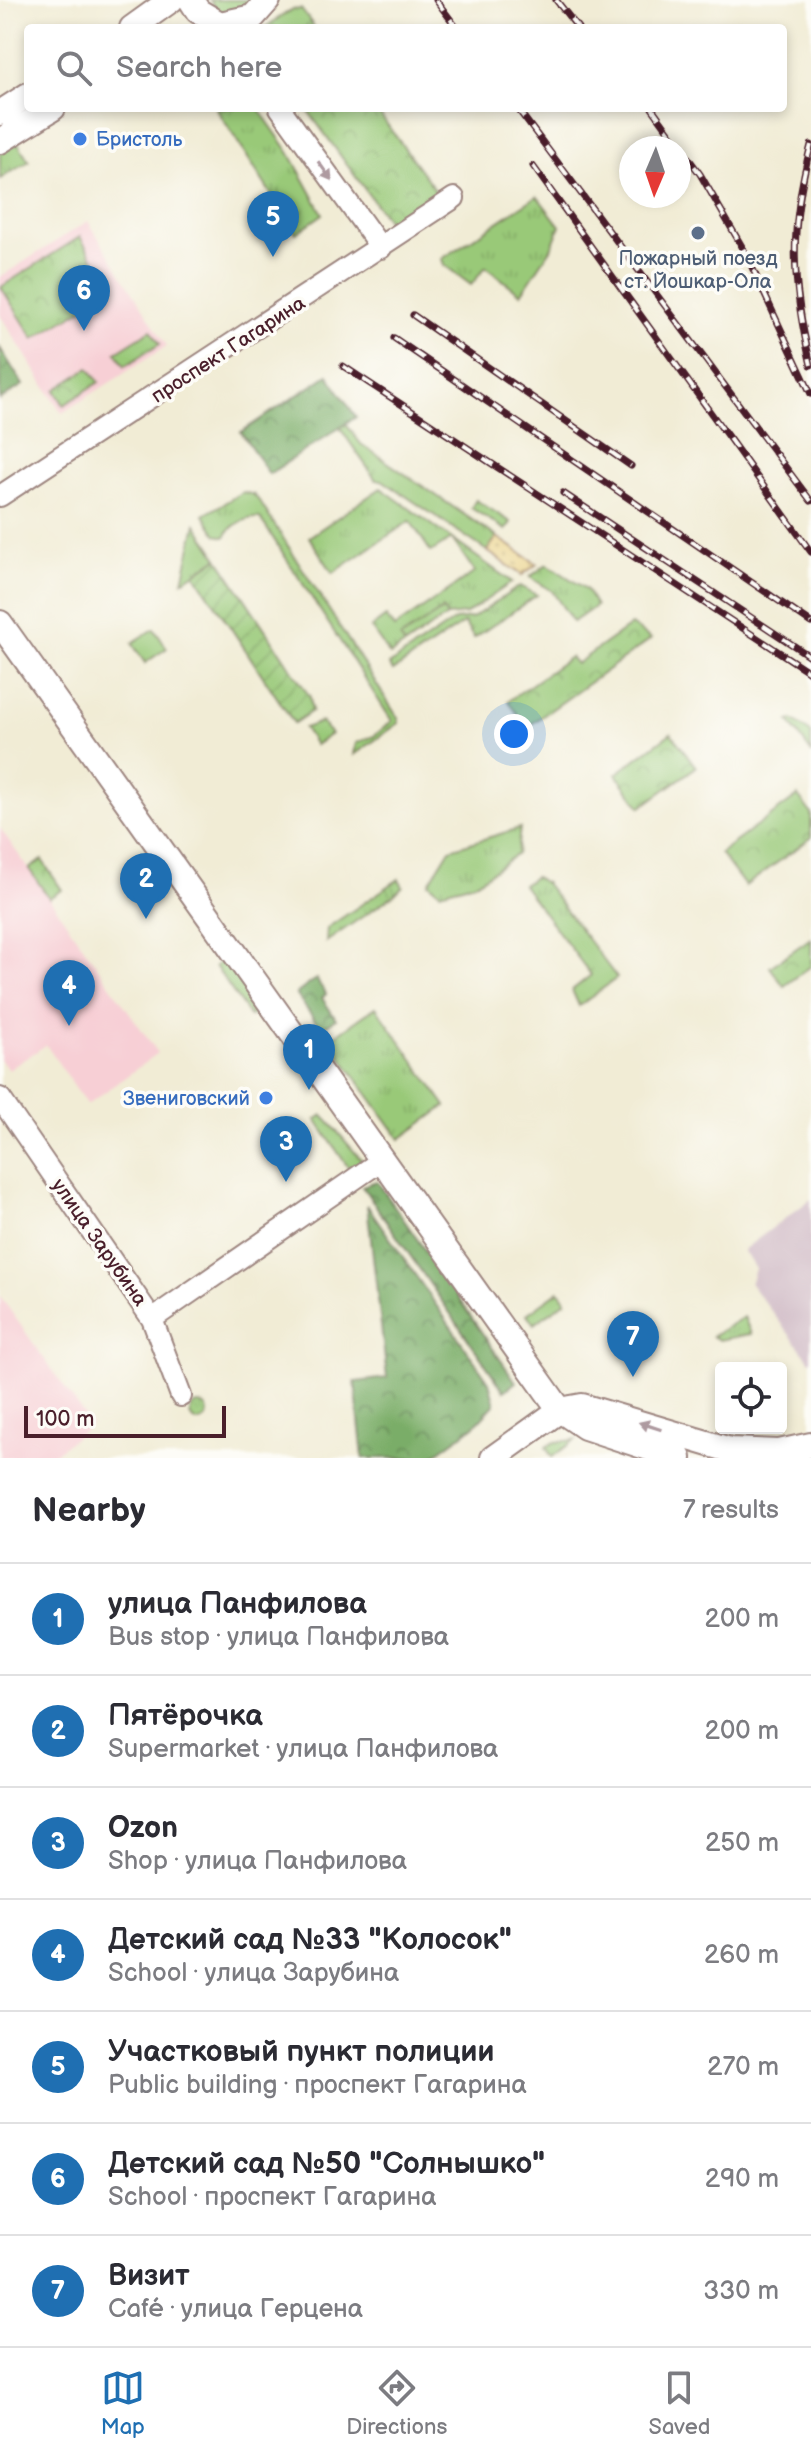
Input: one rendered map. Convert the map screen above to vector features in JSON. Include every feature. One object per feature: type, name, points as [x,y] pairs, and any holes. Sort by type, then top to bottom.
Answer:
[{"type":"main road","points":[[138,24],[171,0]]},
{"type":"main road","points":[[191,0],[217,24]]},
{"type":"main road","points":[[225,24],[247,21],[258,14],[268,0]]},
{"type":"main road","points":[[0,113],[24,98]]},
{"type":"main road","points":[[0,141],[47,112]]},
{"type":"main road","points":[[0,623],[560,1410],[730,1450],[779,1452],[811,1445]]},
{"type":"main road","points":[[535,1374],[589,1417],[679,1458]]},
{"type":"main road","points":[[528,1432],[536,1408],[535,1374]]},
{"type":"main road","points":[[493,1458],[560,1410]]},
{"type":"main road","points":[[528,1432],[589,1417]]},
{"type":"street","points":[[283,112],[381,248]]},
{"type":"street","name":"проспект Гагарина","points":[[0,496],[454,198]]},
{"type":"street","name":"улица Зарубина","points":[[0,1098],[152,1319],[181,1396]]},
{"type":"street","points":[[152,1319],[382,1160]]},
{"type":"shaded area","points":[[88,221],[167,346],[62,413],[0,315],[0,277]]},
{"type":"shaded area","points":[[0,828],[158,1053],[87,1105],[46,1045],[8,1070],[0,1059]]},
{"type":"shaded area","points":[[811,1199],[811,1362],[750,1284],[755,1269],[743,1250]]},
{"type":"shaded area","points":[[0,1296],[91,1425],[48,1458],[0,1458]]},
{"type":"green space","points":[[210,0],[258,0],[254,5],[219,14]]},
{"type":"green space","points":[[301,9],[312,24],[270,24],[291,10]]},
{"type":"green space","points":[[219,112],[261,112],[289,152],[323,214],[296,233]]},
{"type":"green space","points":[[309,112],[378,112],[436,191],[390,224]]},
{"type":"green space","points":[[18,143],[29,161],[0,179],[0,154]]},
{"type":"green space","points":[[537,196],[560,226],[551,249],[521,294],[486,267],[471,285],[444,265],[442,259]]},
{"type":"green space","points":[[80,237],[113,290],[34,339],[1,287]]},
{"type":"green space","points":[[151,330],[160,344],[125,366],[116,352]]},
{"type":"green space","points":[[0,348],[23,385],[0,400]]},
{"type":"green space","points":[[89,368],[99,382],[64,405],[55,390]]},
{"type":"green space","points":[[328,375],[356,417],[269,474],[241,432]]},
{"type":"green space","points":[[346,424],[361,444],[497,537],[487,551],[382,480],[376,480],[340,428]]},
{"type":"green space","points":[[381,488],[512,582],[466,614],[447,616],[443,610],[401,639],[405,645],[390,655],[371,628],[386,617],[394,628],[475,572],[452,539],[431,552],[410,521],[333,573],[309,537]]},
{"type":"green space","points":[[243,492],[254,495],[260,502],[398,718],[399,723],[354,755],[356,743],[374,736],[392,721],[260,518],[240,522],[225,537],[217,535],[204,515]]},
{"type":"green space","points":[[476,500],[511,522],[506,530],[471,508]]},
{"type":"green space","points":[[196,524],[218,558],[183,581]]},
{"type":"green space","points":[[218,558],[310,697],[312,711],[294,723],[195,574]]},
{"type":"green space","points":[[547,564],[586,589],[596,606],[573,622],[552,591],[530,577]]},
{"type":"green space","points":[[520,586],[537,595],[474,638],[464,623],[393,671],[389,665],[455,620],[472,618]]},
{"type":"green space","points":[[443,610],[447,616],[405,645],[400,638]]},
{"type":"green space","points":[[631,625],[651,639],[527,727],[508,701],[570,657],[576,664]]},
{"type":"green space","points":[[154,629],[167,648],[145,663],[132,643]]},
{"type":"green space","points":[[793,720],[811,733],[811,752],[789,721]]},
{"type":"green space","points":[[321,722],[331,734],[315,745],[304,728]]},
{"type":"green space","points":[[671,733],[696,767],[641,807],[616,774]]},
{"type":"green space","points":[[798,796],[811,813],[811,838],[745,886],[720,853]]},
{"type":"green space","points":[[520,828],[517,854],[477,882],[440,892],[429,883],[450,849]]},
{"type":"green space","points":[[42,860],[62,890],[49,898],[29,869]]},
{"type":"green space","points":[[534,877],[545,883],[617,978],[579,1006],[572,990],[591,975],[523,885]]},
{"type":"green space","points":[[399,879],[403,886],[395,894],[326,942],[327,928]]},
{"type":"green space","points":[[811,938],[811,966],[784,986],[770,967]]},
{"type":"green space","points":[[225,959],[260,1011],[250,1017],[215,966]]},
{"type":"green space","points":[[316,979],[326,994],[322,998],[336,1019],[321,1029],[296,994]]},
{"type":"green space","points":[[376,1007],[446,1106],[400,1139],[329,1040]]},
{"type":"green space","points":[[323,1115],[365,1164],[352,1173],[316,1120]]},
{"type":"green space","points":[[377,1181],[516,1382],[504,1391],[362,1186]]},
{"type":"green space","points":[[367,1205],[489,1382],[495,1404],[474,1426],[430,1458],[363,1458],[355,1382],[387,1378]]},
{"type":"green space","points":[[559,1291],[566,1301],[534,1324],[527,1314]]},
{"type":"green space","points":[[744,1317],[751,1334],[719,1340],[712,1336]]},
{"type":"green space","points":[[199,1404],[206,1406],[206,1420],[199,1422],[192,1420],[190,1413],[192,1406]]},
{"type":"green space","points":[[575,1440],[552,1457],[546,1447],[555,1442]]},
{"type":"sand","points":[[497,537],[537,564],[522,575],[487,551]]},
{"type":"railway","points":[[436,0],[454,24]]},
{"type":"railway","points":[[556,0],[575,24]]},
{"type":"railway","points":[[520,112],[811,501]]},
{"type":"railway","points":[[655,112],[700,174],[744,250],[811,394]]},
{"type":"railway","points":[[811,145],[799,203],[795,255],[799,307],[811,365]]},
{"type":"railway","points":[[533,166],[811,552]]},
{"type":"railway","points":[[413,315],[631,466]]},
{"type":"railway","points":[[394,338],[811,623]]},
{"type":"railway","points":[[343,366],[811,673]]},
{"type":"railway","points":[[563,493],[811,657]]},
{"type":"place","name":"Бристоль","points":[[80,139]]},
{"type":"place","name":"Пожарный поезд ст. Йошкар-Ола","points":[[698,233]]},
{"type":"place","name":"Участковый пункт полиции","points":[[273,257]]},
{"type":"place","name":"Детский сад №50 \"Солнышко\"","points":[[84,331]]},
{"type":"place","name":"Пятёрочка","points":[[146,919]]},
{"type":"place","name":"Детский сад №33 \"Колосок\"","points":[[69,1026]]},
{"type":"place","name":"улица Панфилова","points":[[309,1090]]},
{"type":"place","name":"Звениговский","points":[[266,1098]]},
{"type":"place","name":"Ozon","points":[[286,1182]]},
{"type":"place","name":"Визит","points":[[633,1377]]}]
